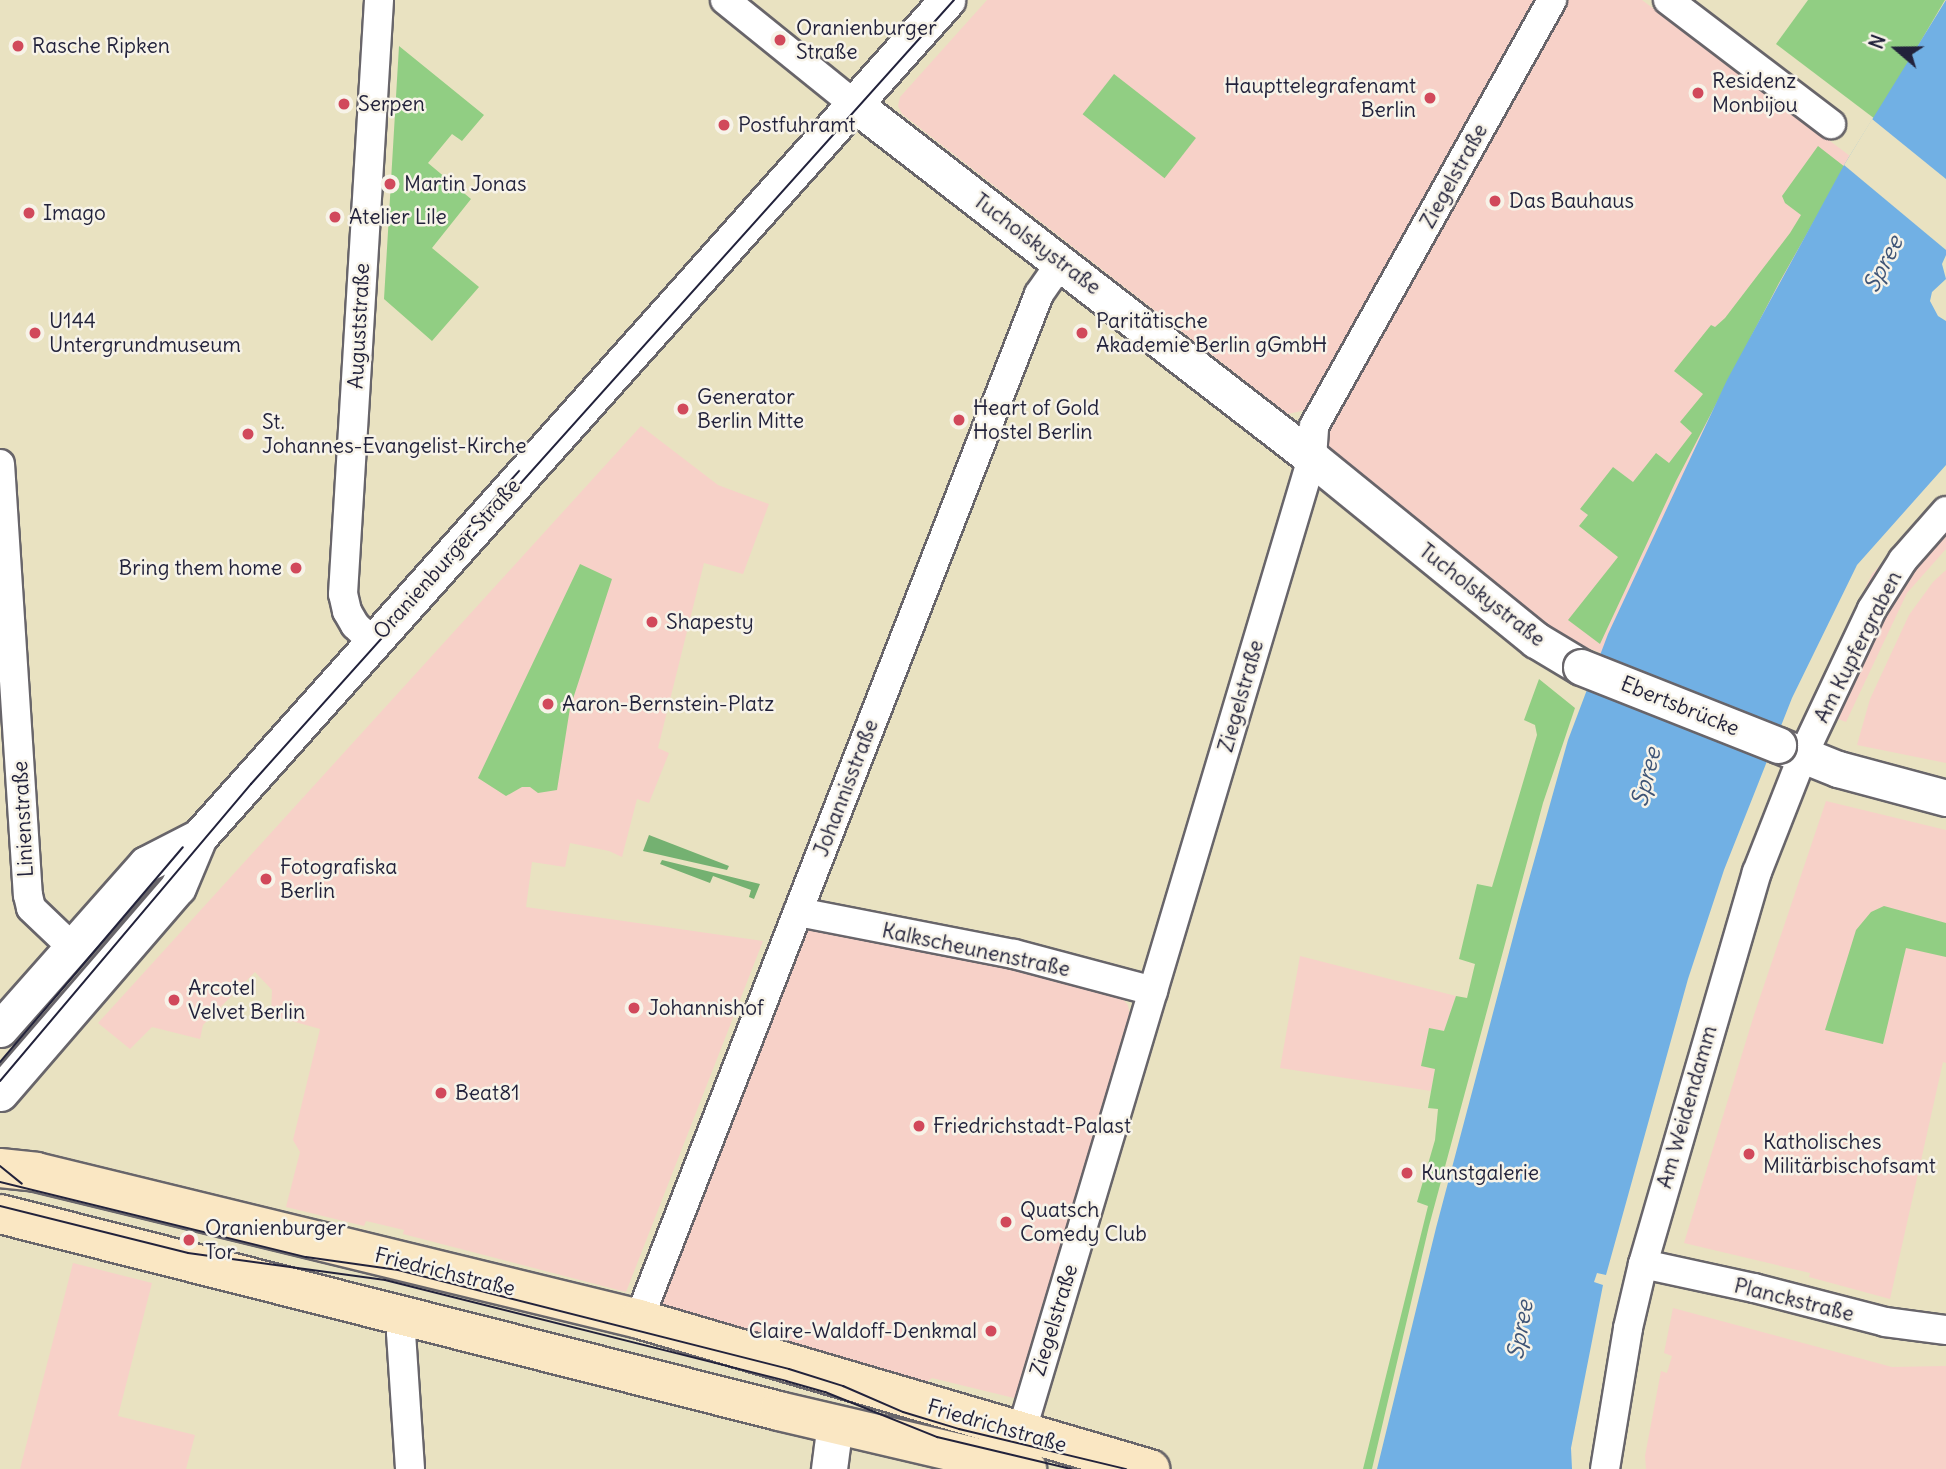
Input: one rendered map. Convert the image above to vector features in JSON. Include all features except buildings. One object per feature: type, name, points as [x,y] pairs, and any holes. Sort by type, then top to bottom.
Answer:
[{"type":"main road","name":"Friedrichstraße","points":[[0,1168],[36,1172],[639,1319],[844,1381],[1024,1451]]},
{"type":"main road","name":"Friedrichstraße","points":[[0,1214],[835,1423],[1150,1469]]},
{"type":"main road","points":[[835,1423],[844,1381]]},
{"type":"street","name":"Auguststraße","points":[[372,642],[355,625],[347,611],[343,594],[379,0]]},
{"type":"street","name":"Tucholskystraße","points":[[724,0],[854,104],[1312,458],[1536,640],[1581,667]]},
{"type":"street","name":"Oranienburger Straße","points":[[0,1093],[178,887],[199,837],[947,0]]},
{"type":"street","name":"Ziegelstraße","points":[[1024,1451],[1153,991],[1312,458],[1314,426],[1552,0]]},
{"type":"street","points":[[1668,0],[1832,124]]},
{"type":"street","name":"Johannisstraße","points":[[639,1319],[1039,294],[1061,262]]},
{"type":"street","name":"Linienstraße","points":[[0,464],[28,895],[31,908],[72,947]]},
{"type":"street","name":"Am Kupfergraben","points":[[1791,750],[1885,584],[1946,511]]},
{"type":"street","name":"Ebertsbrücke","points":[[1581,667],[1838,769],[1946,798]]},
{"type":"street","name":"Am Weidendamm","points":[[1605,1469],[1628,1328],[1643,1264],[1791,750]]},
{"type":"street","name":"Oranienburger Straße","points":[[0,1029],[146,863],[199,837]]},
{"type":"street","name":"Kalkscheunenstraße","points":[[798,912],[1014,954],[1153,991]]},
{"type":"street","name":"Planckstraße","points":[[1643,1264],[1754,1288],[1885,1322],[1946,1330]]},
{"type":"street","points":[[405,1316],[401,1333],[410,1469]]},
{"type":"street","points":[[829,1469],[835,1423]]},
{"type":"shaded area","points":[[987,0],[1539,0],[1310,409],[1288,414],[902,114],[898,106],[900,97]]},
{"type":"shaded area","points":[[1561,0],[1642,0],[1850,156],[1727,380],[1601,653],[1588,648],[1585,657],[1330,456],[1323,435]]},
{"type":"shaded area","points":[[641,426],[718,485],[769,504],[743,574],[704,563],[658,748],[669,753],[649,803],[637,799],[622,857],[609,851],[570,843],[565,867],[532,862],[526,907],[763,941],[626,1292],[403,1234],[404,1230],[366,1221],[364,1226],[286,1207],[300,1152],[293,1140],[320,1029],[271,1015],[272,990],[255,972],[203,1025],[200,1039],[152,1027],[130,1049],[98,1023]]},
{"type":"shaded area","points":[[1946,494],[1946,549],[1907,593],[1846,722],[1808,707],[1872,574]]},
{"type":"shaded area","points":[[1946,570],[1946,763],[1857,745],[1870,699],[1909,615],[1933,582]]},
{"type":"shaded area","points":[[1826,801],[1946,830],[1946,1063],[1943,1062],[1890,1299],[1809,1277],[1810,1273],[1684,1243],[1754,1015]]},
{"type":"shaded area","points":[[800,929],[988,962],[1105,989],[1120,996],[1128,1005],[1130,1015],[1022,1373],[1023,1381],[1014,1398],[932,1378],[920,1386],[659,1307]]},
{"type":"shaded area","points":[[1300,956],[1456,996],[1444,1031],[1429,1028],[1421,1065],[1435,1069],[1431,1091],[1280,1068]]},
{"type":"shaded area","points":[[73,1263],[152,1283],[118,1416],[195,1435],[186,1469],[20,1469]]},
{"type":"shaded area","points":[[1673,1308],[1892,1367],[1946,1366],[1946,1469],[1646,1469],[1645,1456],[1661,1371],[1667,1373],[1672,1356],[1664,1353]]},
{"type":"green space","points":[[1808,0],[1945,0],[1875,119],[1776,44]]},
{"type":"green space","points":[[399,46],[484,115],[462,141],[452,134],[428,163],[471,199],[432,248],[479,287],[432,341],[384,299]]},
{"type":"green space","points":[[1114,74],[1196,138],[1165,178],[1083,114]]},
{"type":"green space","points":[[1818,146],[1845,167],[1779,283],[1676,481],[1600,644],[1568,620],[1618,557],[1579,526],[1588,515],[1580,509],[1613,467],[1633,482],[1656,453],[1669,463],[1692,433],[1680,422],[1703,394],[1674,371],[1711,325],[1715,327],[1725,318],[1790,233],[1801,215],[1785,203],[1782,196]]},
{"type":"green space","points":[[580,564],[612,579],[570,708],[557,790],[538,793],[530,787],[522,787],[506,796],[478,778]]},
{"type":"green space","points":[[1539,679],[1575,708],[1543,803],[1429,1226],[1372,1469],[1363,1469],[1428,1206],[1417,1202],[1435,1140],[1438,1109],[1428,1108],[1435,1069],[1421,1066],[1429,1028],[1444,1031],[1456,996],[1467,998],[1475,964],[1459,959],[1477,884],[1492,887],[1537,735],[1535,725],[1524,720]]},
{"type":"green space","points":[[649,835],[729,866],[727,870],[643,851]]},
{"type":"green space","points":[[662,860],[760,884],[754,899],[749,897],[751,890],[713,876],[710,883],[660,864]]},
{"type":"green space","points":[[1884,906],[1946,923],[1946,957],[1906,948],[1883,1044],[1825,1030],[1856,930],[1871,912]]},
{"type":"water","name":"Spree","points":[[1946,0],[1946,255],[1942,264],[1946,279],[1932,292],[1930,301],[1938,316],[1946,321],[1946,465],[1857,565],[1792,698],[1724,870],[1688,979],[1606,1275],[1597,1273],[1594,1282],[1603,1285],[1571,1448],[1572,1469],[1377,1469],[1436,1228],[1520,911],[1568,740],[1608,634],[1727,380],[1844,165]]},
{"type":"pier","points":[[1872,119],[1946,179],[1946,250],[1844,165]]},
{"type":"tram line","points":[[0,1081],[251,784],[954,0]]},
{"type":"tram line","points":[[449,549],[519,471]]},
{"type":"tram line","points":[[0,1062],[183,847]]},
{"type":"tram line","points":[[0,1166],[22,1184]]},
{"type":"tram line","points":[[0,1182],[306,1257],[398,1270],[789,1369],[843,1386],[903,1412],[959,1429],[1126,1469]]},
{"type":"tram line","points":[[0,1206],[188,1253],[385,1280],[786,1381],[825,1392],[937,1437],[1071,1469]]},
{"type":"place","name":"Oranienburger Straße","points":[[780,40]]},
{"type":"place","name":"Rasche Ripken","points":[[18,46]]},
{"type":"place","name":"Residenz Monbijou","points":[[1698,93]]},
{"type":"place","name":"Haupttelegrafenamt Berlin","points":[[1430,98]]},
{"type":"place","name":"Serpen","points":[[344,104]]},
{"type":"place","name":"Postfuhramt","points":[[724,125]]},
{"type":"place","name":"Martin Jonas","points":[[390,184]]},
{"type":"place","name":"Das Bauhaus","points":[[1495,201]]},
{"type":"place","name":"Imago","points":[[29,213]]},
{"type":"place","name":"Atelier Lile","points":[[335,217]]},
{"type":"place","name":"U144 Untergrundmuseum","points":[[35,333]]},
{"type":"place","name":"Paritätische Akademie Berlin gGmbH","points":[[1082,333]]},
{"type":"place","name":"Generator Berlin Mitte","points":[[683,409]]},
{"type":"place","name":"Heart of Gold Hostel Berlin","points":[[959,420]]},
{"type":"place","name":"St. Johannes-Evangelist-Kirche","points":[[248,434]]},
{"type":"place","name":"Bring them home","points":[[296,568]]},
{"type":"place","name":"Shapesty","points":[[652,622]]},
{"type":"place","name":"Aaron-Bernstein-Platz","points":[[548,704]]},
{"type":"place","name":"Fotografiska Berlin","points":[[266,879]]},
{"type":"place","name":"Arcotel Velvet Berlin","points":[[174,1000]]},
{"type":"place","name":"Johannishof","points":[[634,1008]]},
{"type":"place","name":"Beat81","points":[[441,1093]]},
{"type":"place","name":"Friedrichstadt-Palast","points":[[919,1126]]},
{"type":"place","name":"Katholisches Militärbischofsamt","points":[[1749,1154]]},
{"type":"place","name":"Kunstgalerie","points":[[1407,1173]]},
{"type":"place","name":"Quatsch Comedy Club","points":[[1006,1222]]},
{"type":"place","name":"Oranienburger Tor","points":[[189,1240]]},
{"type":"place","name":"Claire-Waldoff-Denkmal","points":[[991,1331]]}]
